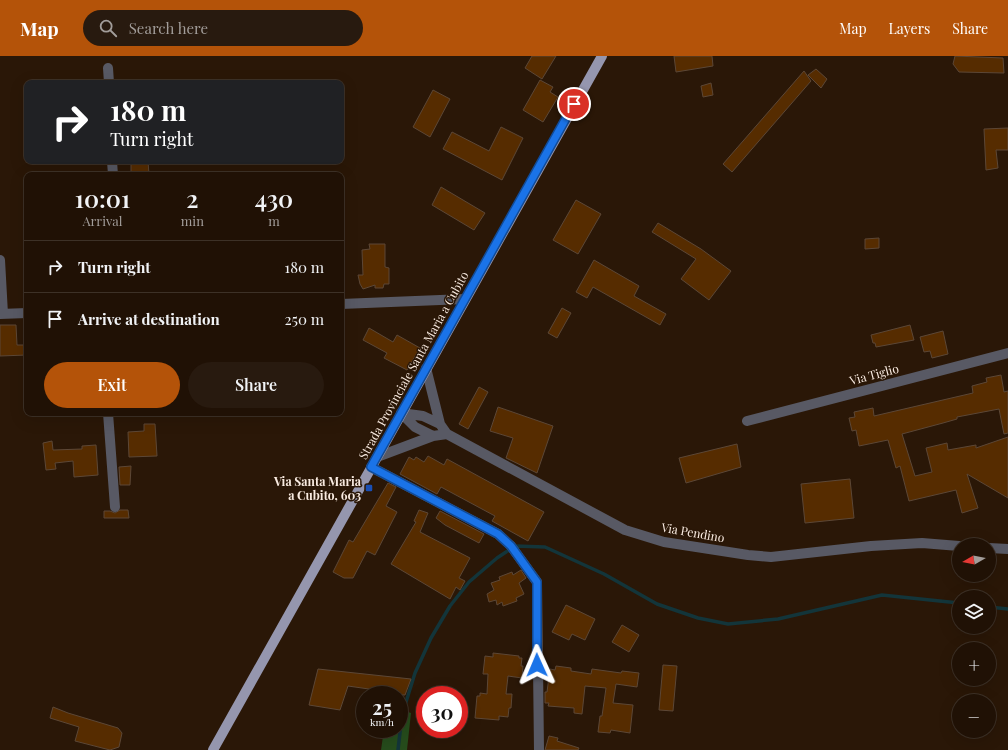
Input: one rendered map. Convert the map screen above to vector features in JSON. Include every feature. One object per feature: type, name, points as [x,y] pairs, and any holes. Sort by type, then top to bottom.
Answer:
[{"type":"main road","name":"Strada Provinciale Santa Maria a Cubito","points":[[213,750],[602,56]]},
{"type":"street","points":[[108,68],[109,80]]},
{"type":"street","points":[[0,260],[1,314],[24,313]]},
{"type":"street","points":[[344,304],[465,299]]},
{"type":"street","name":"Via Tiglio","points":[[747,421],[1008,353]]},
{"type":"street","name":"Via Pendino","points":[[426,368],[440,424],[447,434],[626,530],[664,542],[748,556],[771,557],[871,546],[922,543],[952,545]]},
{"type":"street","points":[[401,413],[423,416],[440,424]]},
{"type":"street","points":[[401,413],[415,427],[433,436]]},
{"type":"street","points":[[108,416],[115,507]]},
{"type":"street","points":[[377,457],[433,436],[447,434]]},
{"type":"street","points":[[371,467],[498,534],[513,549],[537,582],[539,750]]},
{"type":"street","points":[[996,548],[1008,549]]},
{"type":"green space","points":[[408,712],[411,713],[407,750],[381,750],[383,738],[408,738]]},
{"type":"building","points":[[532,56],[556,56],[542,79],[525,68]]},
{"type":"building","points":[[674,56],[712,56],[713,66],[676,72]]},
{"type":"building","points":[[955,56],[1003,58],[1004,73],[959,72],[953,64]]},
{"type":"building","points":[[816,69],[827,79],[821,88],[808,75]]},
{"type":"building","points":[[804,71],[811,81],[732,172],[723,164]]},
{"type":"building","points":[[540,80],[553,87],[550,92],[558,97],[543,122],[523,110]]},
{"type":"building","points":[[711,83],[713,95],[703,97],[701,86]]},
{"type":"building","points":[[433,90],[450,99],[430,137],[413,127]]},
{"type":"building","points":[[501,127],[523,138],[502,180],[443,149],[452,132],[489,151]]},
{"type":"building","points":[[1008,128],[1008,150],[996,150],[998,168],[986,170],[984,129]]},
{"type":"building","points":[[131,164],[148,164],[149,172],[131,172]]},
{"type":"building","points":[[441,187],[485,213],[474,230],[432,205]]},
{"type":"building","points":[[576,200],[601,214],[578,254],[553,240]]},
{"type":"building","points":[[658,223],[701,249],[731,271],[709,300],[681,279],[696,259],[652,232]]},
{"type":"building","points":[[879,238],[879,248],[865,249],[865,239]]},
{"type":"building","points":[[369,244],[385,244],[385,267],[389,268],[389,284],[384,284],[383,288],[375,288],[375,285],[363,289],[360,284],[358,275],[363,275],[362,250],[370,249]]},
{"type":"building","points":[[594,260],[639,286],[634,296],[666,314],[660,325],[593,287],[587,298],[576,292]]},
{"type":"building","points":[[562,308],[571,313],[557,338],[548,333]]},
{"type":"building","points":[[0,325],[16,325],[17,345],[24,345],[24,355],[0,356]]},
{"type":"building","points":[[910,325],[914,340],[876,347],[875,343],[873,343],[871,335]]},
{"type":"building","points":[[369,328],[393,342],[397,335],[420,348],[407,370],[384,358],[387,353],[363,340]]},
{"type":"building","points":[[943,331],[948,354],[932,358],[930,351],[924,352],[920,337]]},
{"type":"building","points":[[1001,375],[1004,392],[1008,391],[1008,433],[1004,434],[999,409],[957,417],[957,419],[902,434],[915,476],[932,472],[926,448],[947,443],[948,450],[976,445],[976,448],[1008,437],[1008,498],[967,474],[978,508],[962,513],[956,490],[909,501],[900,466],[896,468],[888,440],[859,446],[856,430],[852,431],[849,418],[855,417],[854,412],[873,408],[874,416],[973,393],[972,386],[987,382],[986,378]]},
{"type":"building","points":[[479,387],[488,392],[468,429],[459,424]]},
{"type":"building","points":[[498,407],[553,426],[537,473],[506,458],[513,438],[490,431]]},
{"type":"building","points":[[144,424],[155,424],[157,456],[129,457],[128,432],[144,431]]},
{"type":"building","points":[[52,441],[53,450],[82,449],[82,446],[96,445],[98,475],[74,477],[73,461],[55,463],[56,469],[46,470],[43,443]]},
{"type":"building","points":[[737,444],[741,467],[686,483],[679,458]]},
{"type":"building","points":[[428,456],[444,465],[447,459],[544,512],[528,541],[492,521],[495,516],[441,487],[437,494],[400,474],[409,457],[414,460],[416,457],[424,462]]},
{"type":"building","points":[[131,466],[130,485],[120,485],[119,467]]},
{"type":"building","points":[[850,479],[854,518],[805,523],[801,484]]},
{"type":"building","points":[[388,483],[396,487],[386,506],[397,512],[375,555],[367,551],[353,578],[344,578],[333,572],[349,540],[353,542]]},
{"type":"building","points":[[120,510],[128,510],[129,518],[104,518],[104,511],[115,513]]},
{"type":"building","points":[[419,510],[428,513],[420,532],[470,558],[459,578],[465,581],[460,590],[456,587],[450,599],[391,564],[416,522],[414,521]]},
{"type":"building","points":[[440,511],[484,534],[479,543],[445,525],[436,518]]},
{"type":"building","points":[[521,570],[526,578],[519,583],[524,594],[516,598],[517,601],[503,606],[502,602],[497,605],[496,600],[489,602],[487,594],[494,590],[491,583],[500,580],[499,577],[512,572],[513,575]]},
{"type":"building","points":[[566,605],[595,619],[585,640],[572,634],[569,640],[552,632]]},
{"type":"building","points":[[622,625],[639,635],[629,652],[612,642]]},
{"type":"building","points":[[493,653],[519,656],[519,658],[522,658],[522,678],[508,676],[506,694],[512,694],[511,708],[509,708],[508,717],[499,716],[499,720],[475,718],[477,696],[480,696],[480,693],[487,694],[488,674],[483,674],[485,656],[493,657]]},
{"type":"building","points":[[663,665],[677,666],[673,711],[659,710]]},
{"type":"building","points":[[556,666],[571,668],[571,671],[591,674],[592,669],[621,673],[622,671],[639,673],[637,687],[616,684],[613,703],[633,705],[630,733],[611,730],[610,733],[598,732],[606,688],[585,686],[582,714],[574,713],[574,708],[548,706],[549,703],[545,703],[545,692],[547,692],[550,669],[555,670]]},
{"type":"building","points":[[318,669],[411,679],[408,687],[348,686],[340,710],[309,705]]},
{"type":"building","points":[[53,707],[118,728],[122,733],[119,747],[110,750],[75,741],[79,727],[50,718]]},
{"type":"building","points":[[549,736],[558,738],[557,741],[579,748],[578,750],[545,750]]},
{"type":"waterway","points":[[398,750],[402,715],[415,673],[431,638],[450,606],[469,582],[497,558],[515,546],[545,547],[604,574],[657,604],[698,618],[728,624],[778,619],[882,595],[952,602]]},
{"type":"waterway","points":[[996,608],[1008,609]]},
{"type":"place","name":"Via Santa Maria a Cubito, 603","points":[[369,488]]},
{"type":"route","points":[[537,665],[537,582],[511,546],[498,534],[371,467],[574,104]]}]
